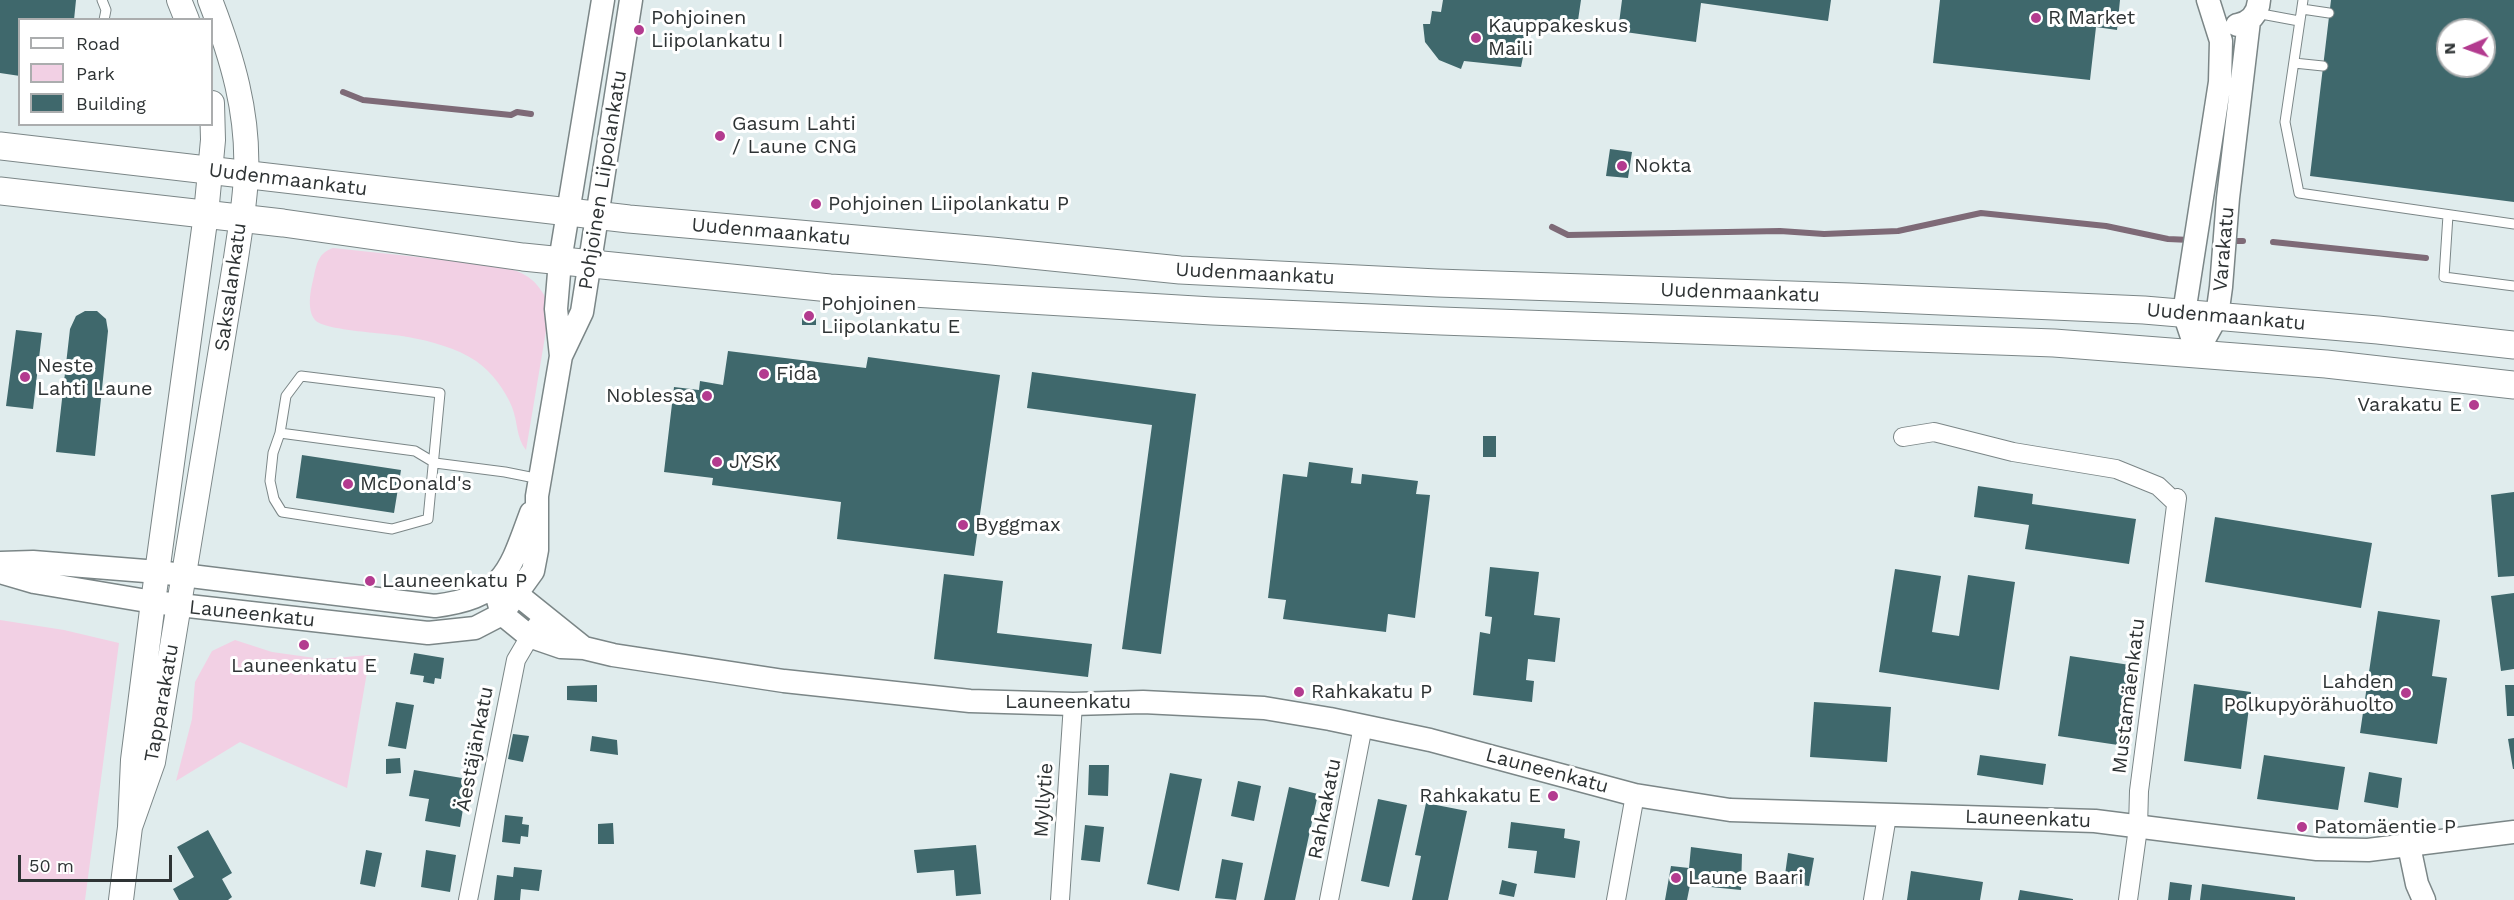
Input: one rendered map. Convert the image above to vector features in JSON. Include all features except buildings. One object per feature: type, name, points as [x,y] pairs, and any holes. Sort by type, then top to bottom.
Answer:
[{"type":"main road","points":[[179,0],[186,18]]},
{"type":"main road","name":"Saksalankatu","points":[[184,576],[246,175],[244,121],[237,78],[210,0]]},
{"type":"main road","name":"Saksalankatu","points":[[158,572],[206,214],[211,171],[213,108]]},
{"type":"main road","name":"Uudenmaankatu","points":[[0,146],[598,216],[1180,270],[2184,313],[2378,330],[2514,345]]},
{"type":"main road","name":"Uudenmaankatu","points":[[0,191],[241,218],[590,265],[830,288],[1212,311],[1464,322],[1928,337],[2197,352],[2514,385]]},
{"type":"main road","name":"Tapparakatu","points":[[121,900],[130,827],[134,760],[158,572]]},
{"type":"main road","name":"Tapparakatu","points":[[130,827],[153,762],[184,576]]},
{"type":"street","name":"Pohjoinen Liipolankatu","points":[[518,595],[532,571],[537,550],[539,487],[561,356],[556,309],[560,261],[603,0]]},
{"type":"street","name":"Pohjoinen Liipolankatu","points":[[561,356],[582,312],[631,0]]},
{"type":"street","points":[[2212,10],[2230,26],[2240,25],[2254,11]]},
{"type":"street","name":"Varakatu","points":[[2197,352],[2184,313],[2200,197],[2220,82],[2221,41],[2212,10]]},
{"type":"street","name":"Varakatu","points":[[2197,352],[2217,316],[2222,287],[2228,198],[2254,11]]},
{"type":"street","name":"Mustamäenkatu","points":[[1903,438],[1934,432],[2013,452],[2116,469],[2158,486],[2176,500],[2139,791],[2138,828],[2128,900]]},
{"type":"street","name":"Pohjoinen Liipolankatu","points":[[494,586],[512,564],[539,487]]},
{"type":"street","name":"Launeenkatu","points":[[0,563],[33,562],[158,572],[435,606],[463,602],[494,586],[518,595],[584,648]]},
{"type":"street","name":"Launeenkatu","points":[[0,572],[34,582],[153,602],[428,633],[475,628],[502,614],[518,595]]},
{"type":"street","points":[[494,586],[502,614]]},
{"type":"street","name":"Launeenkatu","points":[[502,614],[529,636],[561,647],[584,648],[613,655],[784,681],[970,701],[1073,704],[1143,702],[1264,708],[1430,740],[1635,795],[1730,810],[2095,821],[2317,849],[2367,850],[2514,832]]},
{"type":"street","name":"Äestäjänkatu","points":[[468,900],[516,660],[544,614]]},
{"type":"street","name":"Myllytie","points":[[1060,900],[1073,704]]},
{"type":"street","name":"Rahkakatu","points":[[1329,900],[1364,726]]},
{"type":"street","points":[[1616,900],[1635,795]]},
{"type":"street","points":[[1873,900],[1887,816]]},
{"type":"street","points":[[2409,846],[2417,884],[2424,900]]},
{"type":"lane","points":[[102,0],[106,10],[104,18]]},
{"type":"lane","points":[[2329,13],[2302,5],[2299,21],[2285,122],[2299,193],[2514,224]]},
{"type":"lane","points":[[2254,11],[2299,21]]},
{"type":"lane","points":[[2294,63],[2323,66]]},
{"type":"lane","points":[[2448,215],[2444,278],[2514,286]]},
{"type":"lane","points":[[301,376],[440,393],[435,463],[428,519],[392,529],[282,512],[274,499],[270,481],[273,453],[280,433],[286,396],[301,376]]},
{"type":"lane","points":[[280,433],[415,451],[435,463],[505,472],[539,487]]},
{"type":"green space","points":[[333,248],[493,265],[521,273],[534,282],[550,307],[526,450],[520,440],[514,413],[506,394],[493,376],[469,356],[425,341],[331,327],[315,320],[310,304],[315,271],[322,255]]},
{"type":"green space","points":[[0,620],[64,630],[119,643],[85,900],[0,900]]},
{"type":"green space","points":[[235,640],[272,652],[322,659],[370,655],[347,788],[240,742],[176,781],[192,719],[195,682],[212,651]]},
{"type":"waterway","points":[[343,92],[363,100],[511,115],[517,112],[531,114]]},
{"type":"waterway","points":[[1552,227],[1568,235],[1780,231],[1824,234],[1898,231],[1981,213],[2106,226],[2168,239],[2190,240]]},
{"type":"waterway","points":[[2230,241],[2243,241]]},
{"type":"waterway","points":[[2273,242],[2426,258]]},
{"type":"place","name":"R Market","points":[[2036,18]]},
{"type":"place","name":"Pohjoinen Liipolankatu I","points":[[639,30]]},
{"type":"place","name":"Kauppakeskus Maili","points":[[1476,38]]},
{"type":"place","name":"Gasum Lahti / Laune CNG","points":[[720,136]]},
{"type":"place","name":"Nokta","points":[[1622,166]]},
{"type":"place","name":"Pohjoinen Liipolankatu P","points":[[816,204]]},
{"type":"place","name":"Pohjoinen Liipolankatu E","points":[[809,316]]},
{"type":"place","name":"Fida","points":[[764,374]]},
{"type":"place","name":"Neste Lahti Laune","points":[[25,377]]},
{"type":"place","name":"Noblessa","points":[[707,396]]},
{"type":"place","name":"Varakatu E","points":[[2474,405]]},
{"type":"place","name":"JYSK","points":[[717,462]]},
{"type":"place","name":"McDonald's","points":[[348,484]]},
{"type":"place","name":"Byggmax","points":[[963,525]]},
{"type":"place","name":"Launeenkatu P","points":[[370,581]]},
{"type":"place","name":"Launeenkatu E","points":[[304,645]]},
{"type":"place","name":"Rahkakatu P","points":[[1299,692]]},
{"type":"place","name":"Lahden Polkupyörähuolto","points":[[2406,693]]},
{"type":"place","name":"Rahkakatu E","points":[[1553,796]]},
{"type":"place","name":"Patomäentie P","points":[[2302,827]]},
{"type":"place","name":"Laune Baari","points":[[1676,878]]}]
